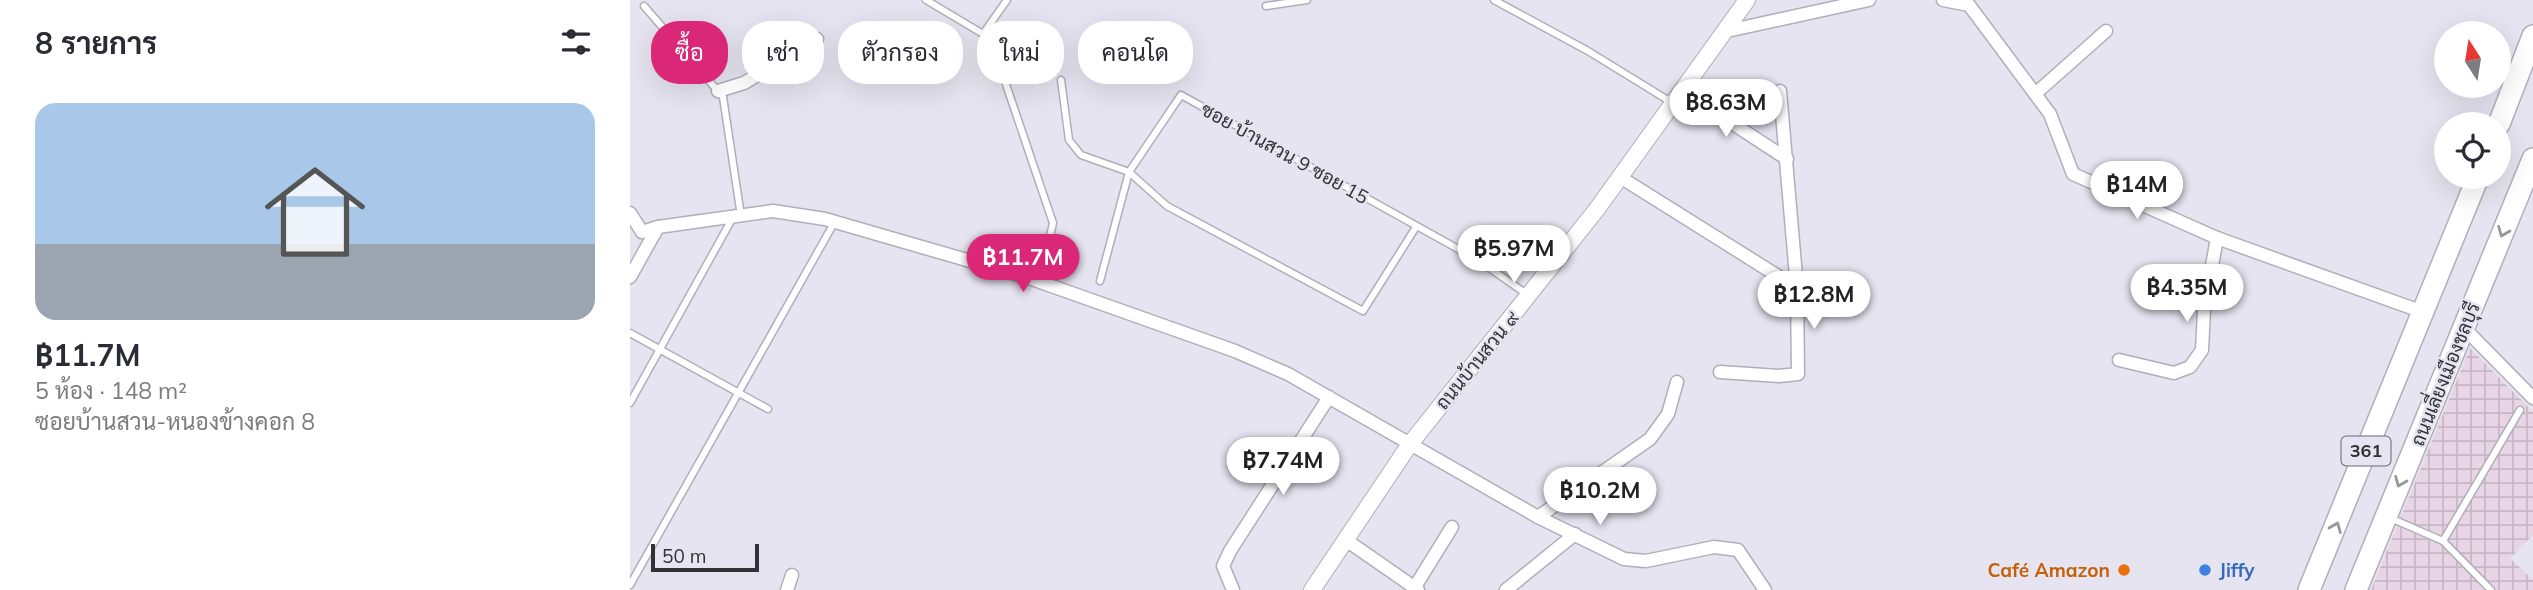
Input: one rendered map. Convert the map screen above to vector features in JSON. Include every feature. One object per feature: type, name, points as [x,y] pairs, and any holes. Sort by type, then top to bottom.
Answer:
[{"type":"highway","points":[[2504,112],[2533,36]]},
{"type":"highway","name":"ถนนเลี่ยงเมืองชลบุรี","points":[[2362,587],[2386,516],[2532,166]]},
{"type":"highway","name":"361","points":[[2309,590],[2473,189]]},
{"type":"street","name":"ถนนบ้านสวน ๙","points":[[1312,590],[1410,444],[1620,177],[1747,0]]},
{"type":"street","points":[[1727,31],[1869,0]]},
{"type":"street","points":[[1943,0],[1969,5],[2050,114],[2073,174],[2217,238],[2423,312]]},
{"type":"street","points":[[2035,94],[2106,31]]},
{"type":"street","points":[[718,91],[742,84]]},
{"type":"street","points":[[1720,372],[1779,376],[1798,374],[1797,288],[1780,91]]},
{"type":"street","points":[[1679,98],[1787,159]]},
{"type":"street","points":[[1620,177],[1797,288]]},
{"type":"street","points":[[630,213],[642,232],[773,212],[834,223],[1029,278],[1235,351],[1288,374],[1538,517],[1624,559],[1646,561],[1714,547],[1738,550],[1765,590]]},
{"type":"street","points":[[630,277],[658,228]]},
{"type":"street","points":[[2119,360],[2174,373],[2197,361],[2203,350],[2204,310],[2217,238]]},
{"type":"street","points":[[2464,328],[2533,398]]},
{"type":"street","points":[[1538,517],[1650,439],[1668,414],[1677,382]]},
{"type":"street","points":[[1233,590],[1223,566],[1233,545],[1329,397]]},
{"type":"street","points":[[1346,540],[1415,589],[1452,527]]},
{"type":"street","points":[[1506,590],[1575,534]]},
{"type":"street","points":[[788,590],[792,575]]},
{"type":"lane","points":[[926,0],[936,3],[977,30]]},
{"type":"lane","points":[[992,21],[1007,0]]},
{"type":"lane","points":[[1266,6],[1307,0]]},
{"type":"lane","points":[[1494,0],[1679,98]]},
{"type":"lane","points":[[630,403],[737,216],[723,97],[644,6]]},
{"type":"lane","points":[[1005,84],[1053,223],[1046,254],[1029,278]]},
{"type":"lane","points":[[1062,84],[1069,140],[1081,155],[1129,172],[1167,206],[1363,312],[1416,227]]},
{"type":"lane","name":"ซอย บ้านสวน 9 ซอย 15","points":[[1100,281],[1129,172],[1181,95],[1478,260],[1529,296]]},
{"type":"lane","points":[[630,585],[834,223]]},
{"type":"lane","points":[[630,333],[768,409]]},
{"type":"lane","points":[[2443,541],[2520,410]]},
{"type":"lane","points":[[2386,516],[2443,541],[2491,590]]},
{"type":"shaded area","points":[[2470,348],[2533,412],[2533,535],[2510,558],[2533,580],[2533,590],[2371,590]]},
{"type":"place","name":"Café Amazon","points":[[2124,570]]},
{"type":"place","name":"Jiffy","points":[[2205,570]]}]
